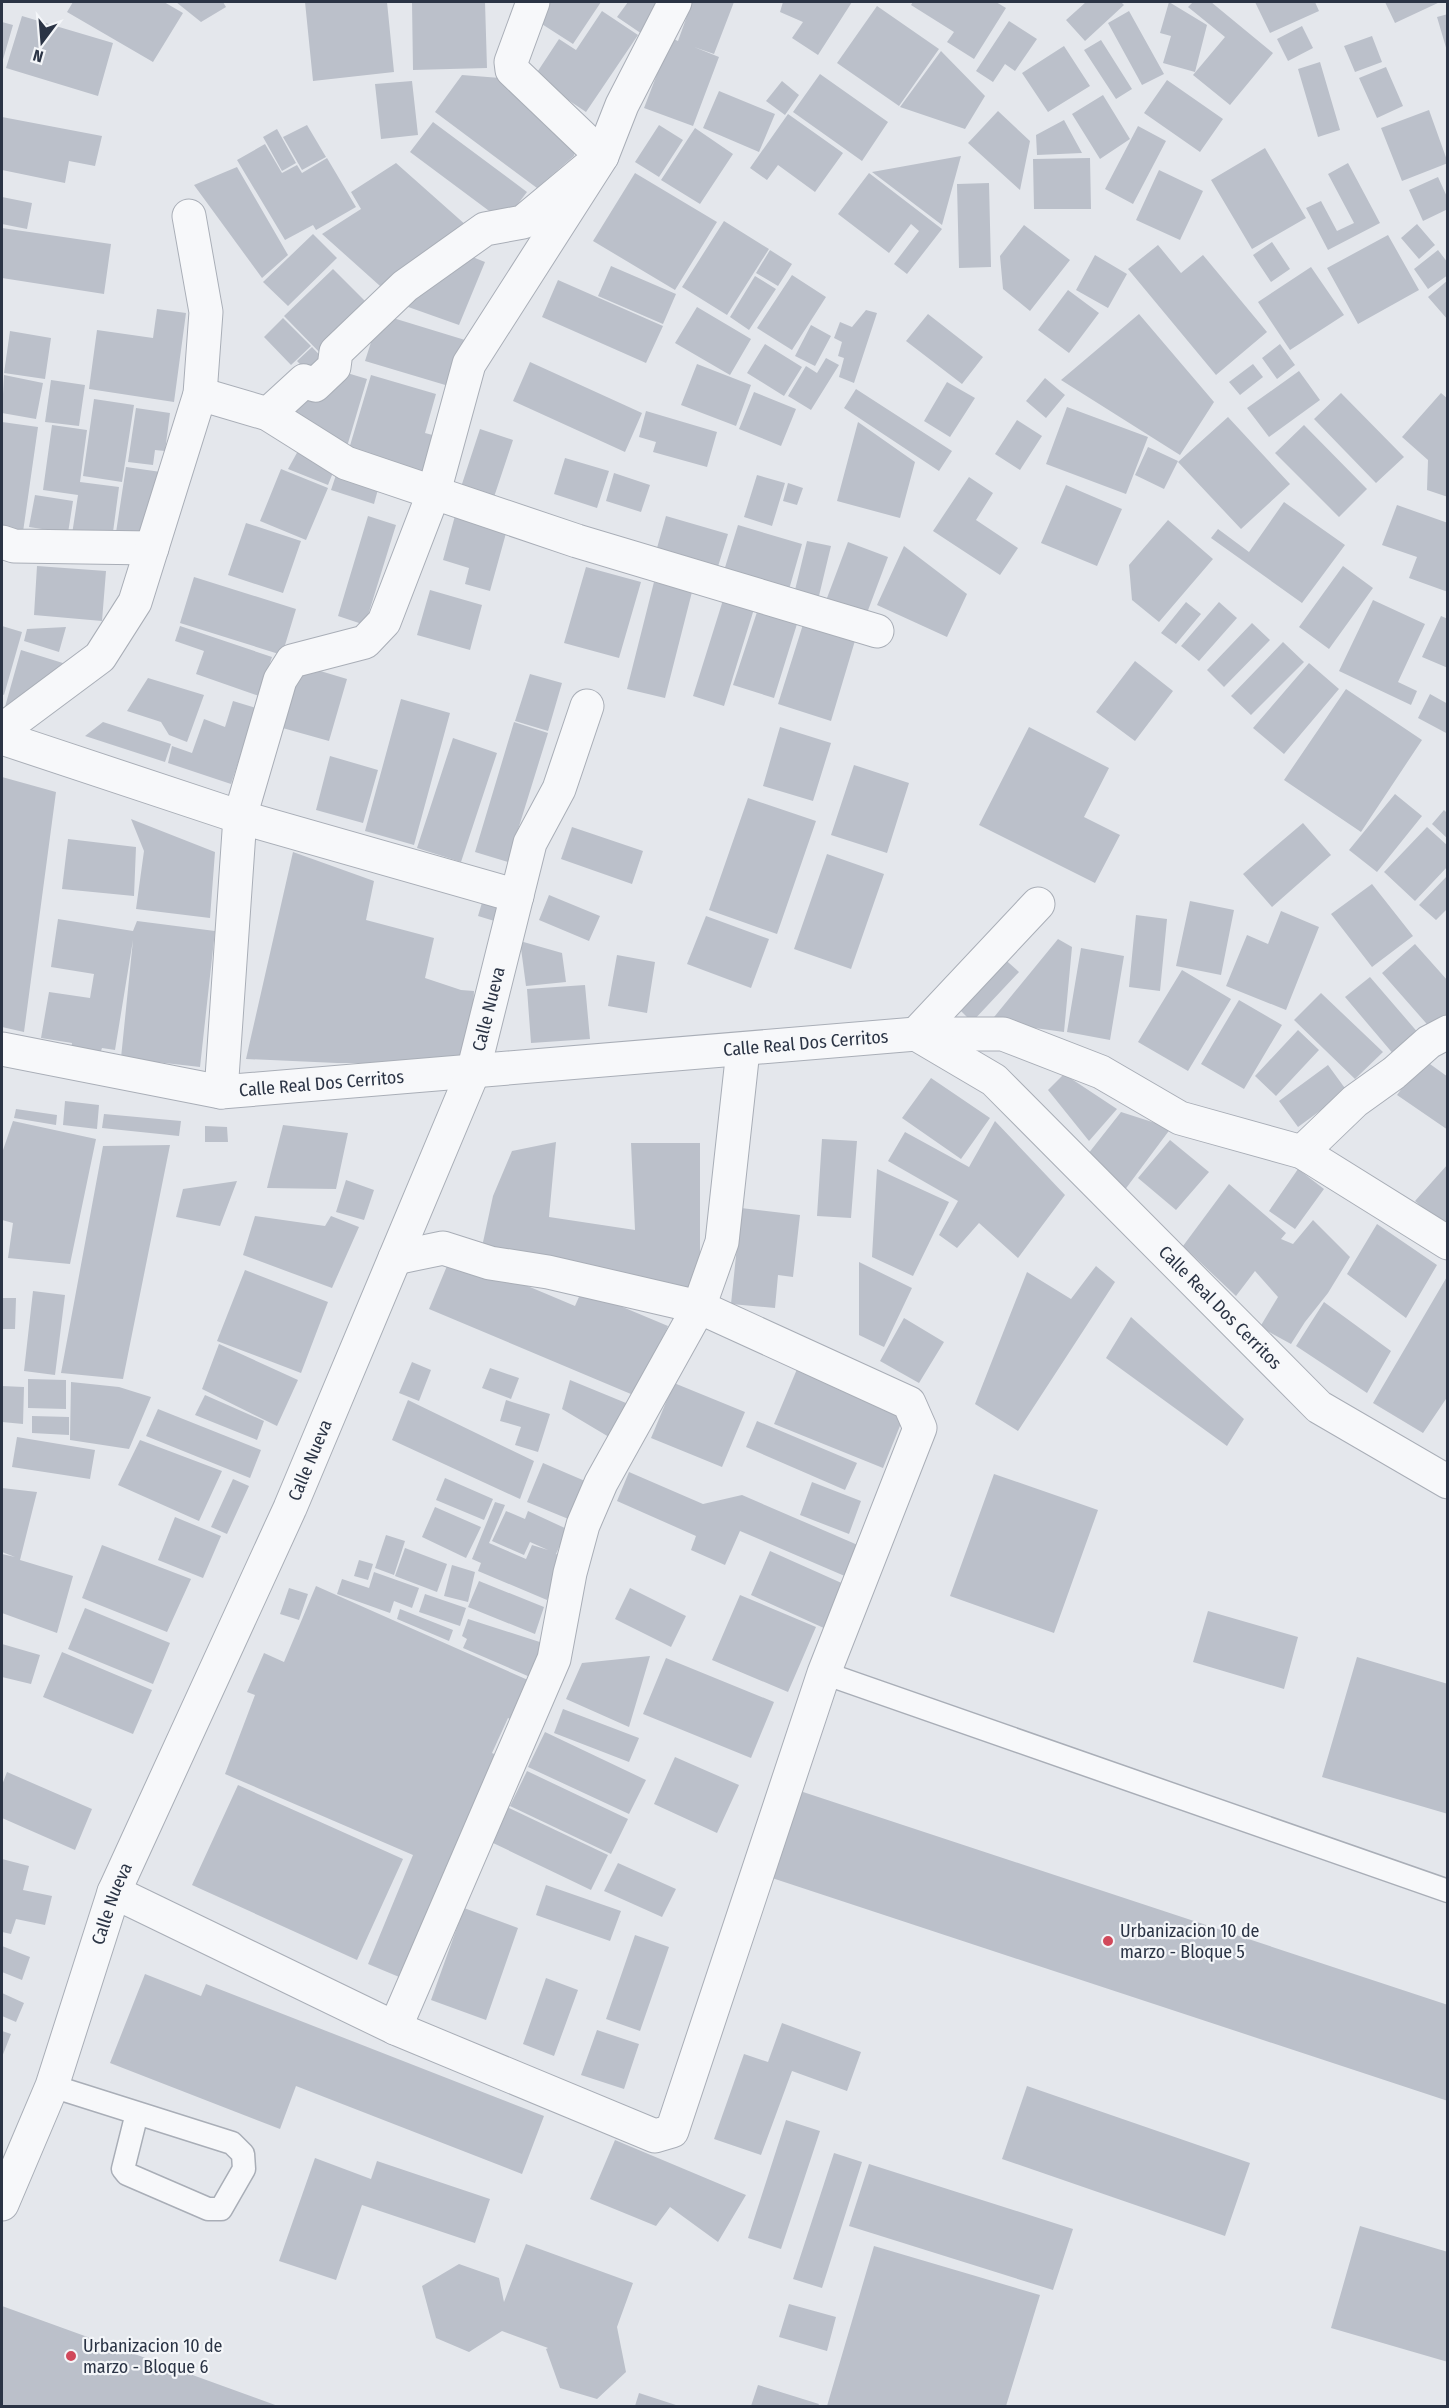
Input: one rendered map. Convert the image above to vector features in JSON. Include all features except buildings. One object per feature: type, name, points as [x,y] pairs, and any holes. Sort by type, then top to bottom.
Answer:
[{"type":"street","points":[[533,2],[511,62],[512,70],[602,156]]},
{"type":"street","points":[[221,1092],[240,817],[280,680],[292,661],[365,642],[384,622],[434,492],[469,364],[602,156],[622,105],[675,2]]},
{"type":"street","points":[[268,414],[304,381],[315,385],[334,368],[336,352],[405,286],[484,229],[523,222],[602,156]]},
{"type":"street","points":[[2,730],[100,657],[135,602],[200,394],[206,312],[189,216]]},
{"type":"street","points":[[200,394],[268,414],[346,463],[577,541],[877,631]]},
{"type":"street","points":[[2,542],[14,546],[152,548]]},
{"type":"street","name":"Calle Nueva","points":[[2,2204],[52,2086],[114,1892],[290,1508],[473,1072],[530,843],[559,789],[587,706]]},
{"type":"street","points":[[2,738],[240,817],[517,896]]},
{"type":"street","points":[[916,1034],[1038,904]]},
{"type":"street","points":[[1302,1152],[1355,1101],[1394,1073],[1429,1042],[1448,1032]]},
{"type":"street","points":[[916,1034],[1003,1034],[1101,1072],[1180,1118],[1302,1152],[1448,1243]]},
{"type":"street","name":"Calle Real Dos Cerritos","points":[[2,1049],[221,1092],[916,1034],[994,1080],[1319,1407],[1448,1482]]},
{"type":"street","points":[[395,2028],[554,1659],[570,1573],[583,1525],[601,1483],[699,1307],[722,1242],[743,1050]]},
{"type":"street","points":[[114,1892],[395,2028],[655,2136],[672,2130],[824,1673],[920,1428],[909,1403],[699,1307],[548,1272],[490,1263],[443,1248],[395,1258]]},
{"type":"lane","points":[[824,1673],[1448,1891]]},
{"type":"lane","points":[[52,2086],[232,2143],[243,2154],[244,2169],[220,2209],[208,2209],[128,2174],[123,2169],[137,2113]]},
{"type":"place","name":"Urbanizacion 10 de marzo - Bloque 5","points":[[1108,1941]]},
{"type":"place","name":"Urbanizacion 10 de marzo - Bloque 6","points":[[71,2356]]}]
